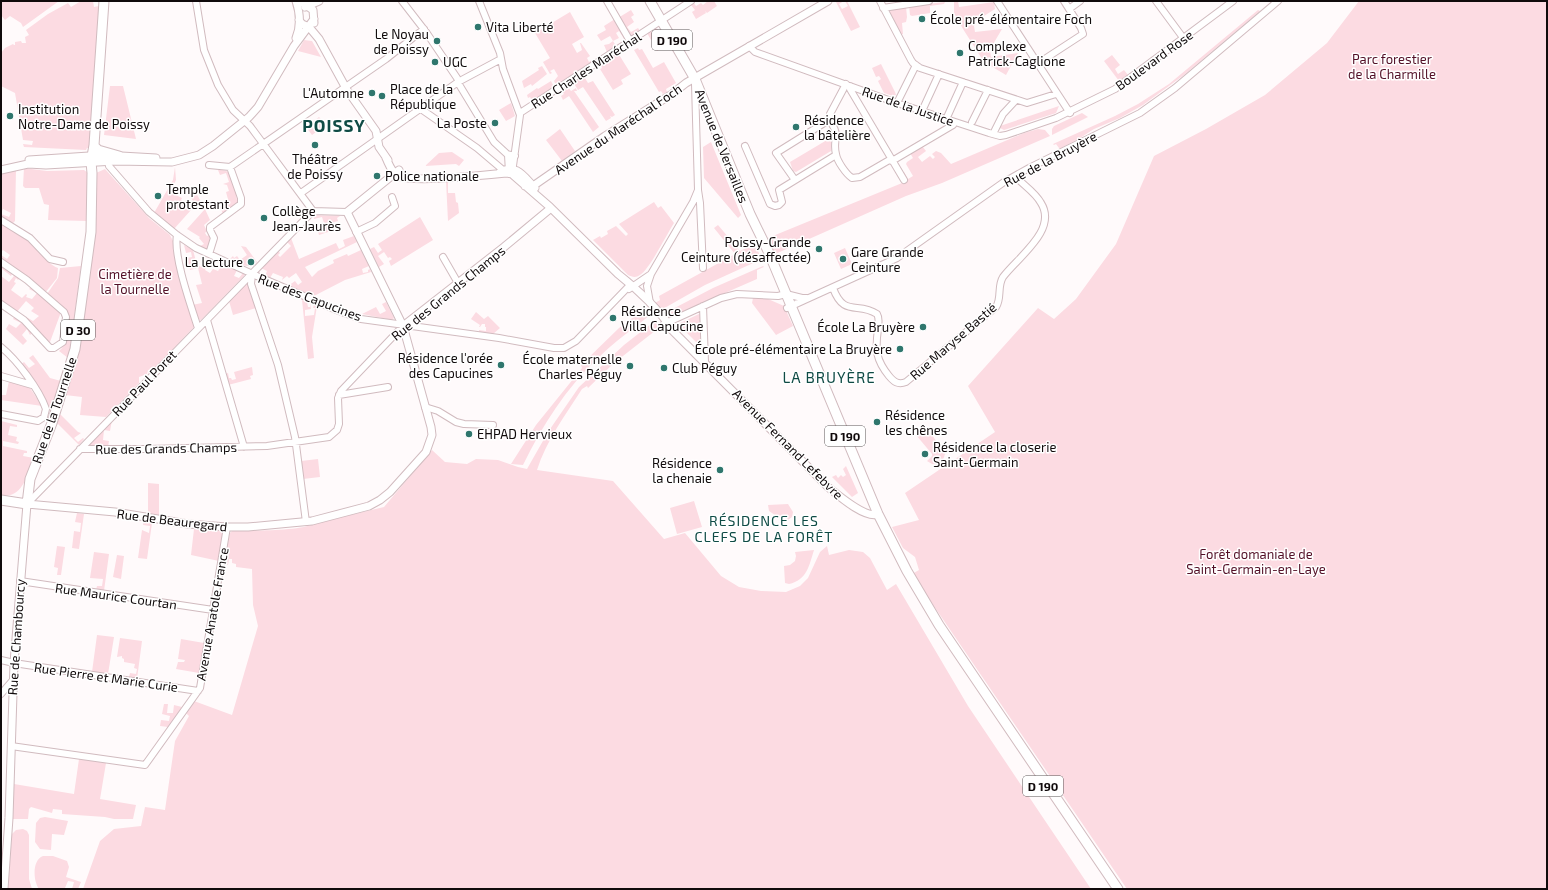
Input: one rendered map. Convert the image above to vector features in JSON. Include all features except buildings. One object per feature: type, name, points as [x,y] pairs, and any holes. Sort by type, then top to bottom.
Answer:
[{"type":"main road","name":"Rue de la Tournelle","points":[[27,504],[30,479],[52,423],[75,349],[91,232],[93,162],[104,1]]},
{"type":"main road","name":"D 190","points":[[650,1],[694,79]]},
{"type":"main road","name":"Avenue de Versailles","points":[[694,79],[750,214],[769,253],[786,302]]},
{"type":"main road","points":[[94,145],[98,150],[119,156]]},
{"type":"main road","name":"Avenue de Versailles","points":[[750,214],[757,238],[786,302]]},
{"type":"main road","name":"D 190","points":[[786,302],[798,323],[874,513],[928,607],[1118,889]]},
{"type":"main road","name":"D 190","points":[[786,302],[874,513],[896,561],[924,609],[1112,889]]},
{"type":"main road","points":[[1,500],[18,496],[22,493],[30,479]]},
{"type":"main road","points":[[1,500],[27,504]]},
{"type":"street","points":[[196,1],[204,50],[218,84],[233,110],[246,121],[313,210],[347,212],[397,172]]},
{"type":"street","points":[[296,1],[307,21]]},
{"type":"street","points":[[294,46],[299,31],[321,1]]},
{"type":"street","points":[[321,1],[305,6],[300,10],[344,85],[376,131],[379,147],[401,177],[414,179],[495,174],[508,171]]},
{"type":"street","points":[[402,1],[424,29],[494,142],[508,155],[515,156]]},
{"type":"street","points":[[479,1],[520,113],[515,156],[508,171]]},
{"type":"street","points":[[607,1],[630,42]]},
{"type":"street","points":[[679,9],[683,1]]},
{"type":"street","name":"Rue Charles Maréchal","points":[[520,113],[691,1]]},
{"type":"street","name":"Avenue du Maréchal Foch","points":[[534,190],[605,136],[694,79],[828,1]]},
{"type":"street","points":[[880,1],[911,60],[916,66],[1016,100],[1030,103],[1056,94]]},
{"type":"street","points":[[883,8],[929,1]]},
{"type":"street","points":[[997,1],[1056,94],[1070,113]]},
{"type":"street","points":[[1037,64],[1082,35],[1083,32],[1081,28],[1064,1]]},
{"type":"street","points":[[1069,8],[1080,1]]},
{"type":"street","points":[[1156,1],[1184,39]]},
{"type":"street","name":"Boulevard Rose","points":[[1070,113],[1115,89],[1233,1]]},
{"type":"street","name":"Rue de la Bruyère","points":[[666,323],[721,298],[737,294],[786,302],[809,298],[897,258],[1004,182],[1148,107],[1175,88],[1278,1]]},
{"type":"street","points":[[107,159],[172,162],[189,158],[199,155],[213,146],[246,121],[258,107],[301,36],[307,21],[305,6]]},
{"type":"street","points":[[209,166],[230,167],[344,85],[386,58],[424,29]]},
{"type":"street","points":[[301,36],[308,34],[317,37]]},
{"type":"street","name":"Rue de la Justice","points":[[749,46],[755,52],[897,103],[993,134],[1006,135],[1070,113]]},
{"type":"street","points":[[301,193],[458,82],[501,59]]},
{"type":"street","points":[[897,103],[916,66]]},
{"type":"street","points":[[922,111],[939,74]]},
{"type":"street","points":[[694,79],[698,190],[703,268]]},
{"type":"street","points":[[948,114],[963,82]]},
{"type":"street","points":[[904,180],[892,160],[848,85],[830,114],[829,120],[836,132],[836,155],[850,176],[855,178],[860,177],[892,160],[953,125],[954,122]]},
{"type":"street","points":[[972,122],[988,90]]},
{"type":"street","points":[[993,134],[1003,114],[1016,100]]},
{"type":"street","points":[[421,109],[477,148],[524,185],[534,190]]},
{"type":"street","points":[[696,120],[699,115],[708,110]]},
{"type":"street","points":[[795,180],[776,153],[829,120]]},
{"type":"street","points":[[745,146],[771,205],[779,205],[782,199],[779,190]]},
{"type":"street","points":[[508,155],[508,171]]},
{"type":"street","points":[[767,196],[836,155]]},
{"type":"street","points":[[1,170],[28,164],[46,165],[93,162],[119,156],[189,158]]},
{"type":"street","name":"Rue des Capucines","points":[[107,159],[109,166],[149,212],[177,235],[196,248],[252,274],[361,319],[498,338],[554,348],[564,348],[576,341],[630,287],[651,274]]},
{"type":"street","points":[[1,166],[28,160],[93,162]]},
{"type":"street","points":[[209,254],[214,238],[210,227],[241,204],[230,167]]},
{"type":"street","name":"Avenue Fernand Lefebvre","points":[[508,171],[545,198],[550,207],[828,487],[851,504],[874,513]]},
{"type":"street","name":"Rue Maryse Bastié","points":[[833,288],[836,297],[840,302],[850,307],[872,311],[877,314],[879,321],[876,347],[881,366],[892,379],[900,384],[909,380],[996,307],[1002,280],[1042,231],[1046,216],[1044,207],[1036,196],[1015,176]]},
{"type":"street","points":[[651,305],[647,289],[651,274],[693,202],[698,190]]},
{"type":"street","points":[[356,232],[376,223],[395,206],[392,197]]},
{"type":"street","name":"Rue des Grands Champs","points":[[80,449],[267,446],[329,437],[333,434],[339,424],[339,395],[403,326],[504,247],[550,207]]},
{"type":"street","name":"Rue Paul Poret","points":[[27,504],[313,210]]},
{"type":"street","name":"Rue de Beauregard","points":[[27,504],[115,512],[188,524],[248,527],[306,522],[369,506],[390,492],[426,452],[432,435],[431,427],[403,326],[347,212]]},
{"type":"street","points":[[1,220],[30,238],[50,259],[63,262]]},
{"type":"street","points":[[177,235],[176,244],[180,264],[198,328]]},
{"type":"street","points":[[443,257],[458,282]]},
{"type":"street","points":[[1,262],[27,280],[64,312],[66,317],[63,342],[54,348],[50,348],[24,320],[1,304]]},
{"type":"street","points":[[252,274],[252,284],[278,365],[295,441],[306,522]]},
{"type":"street","name":"Avenue Fernand Lefebvre","points":[[630,287],[651,305],[666,323]]},
{"type":"street","points":[[798,323],[798,310],[801,300]]},
{"type":"street","name":"Rue de la Bruyère","points":[[786,302],[801,300]]},
{"type":"street","points":[[704,306],[705,362]]},
{"type":"street","points":[[207,320],[244,447]]},
{"type":"street","points":[[1,347],[20,366],[45,407],[44,417],[38,421],[1,414]]},
{"type":"street","points":[[1,376],[32,385]]},
{"type":"street","points":[[339,395],[388,388]]},
{"type":"street","points":[[425,406],[438,411],[456,422],[464,424],[493,425]]},
{"type":"street","points":[[28,489],[30,492],[38,492]]},
{"type":"street","name":"Rue de Chambourcy","points":[[4,889],[9,818],[13,680],[27,504]]},
{"type":"street","name":"Avenue Anatole France","points":[[11,746],[145,764],[200,688],[227,527]]},
{"type":"street","name":"Rue Maurice Courtan","points":[[20,581],[213,610]]},
{"type":"street","name":"Rue Pierre et Marie Curie","points":[[1,660],[14,664],[198,691]]},
{"type":"street","points":[[1,694],[13,680]]},
{"type":"green space","points":[[1,1],[59,1],[23,27],[21,23],[10,16],[5,20],[1,15]]},
{"type":"green space","points":[[81,1],[93,1],[94,7],[99,6],[89,148],[86,150],[24,147],[23,144],[32,145],[33,141],[23,140],[15,93],[1,86],[1,53],[5,48],[13,44],[15,45],[15,42],[21,41],[22,43],[26,43],[25,37],[29,35],[26,30],[48,14],[68,3],[71,7]]},
{"type":"green space","points":[[708,1],[714,1],[717,6],[707,13],[705,11],[706,13],[696,19],[692,12],[695,10],[691,5],[694,3],[696,6],[701,3],[703,5]]},
{"type":"green space","points":[[844,1],[839,4],[842,9],[848,6],[845,1],[847,1],[860,27],[851,31],[836,2]]},
{"type":"green space","points":[[954,1],[958,1],[959,7],[994,2],[995,9],[976,21],[974,26],[975,32],[1002,29],[990,51],[991,57],[1018,53],[1006,75],[984,62],[954,13]]},
{"type":"green space","name":"Forêt domaniale de Saint-Germain-en-Laye","points":[[1359,1],[1547,1],[1547,889],[1127,889],[912,574],[919,570],[915,557],[903,548],[892,527],[919,520],[905,493],[995,432],[968,386],[1038,308],[1054,319],[1076,299],[1116,244],[1154,156],[1206,129],[1265,95],[1327,43]]},
{"type":"green space","points":[[945,2],[944,4],[930,6],[930,13],[910,15],[909,6]]},
{"type":"green space","points":[[906,7],[906,22],[902,23],[903,34],[899,35],[888,13],[893,9]]},
{"type":"green space","points":[[631,10],[634,15],[631,17],[634,22],[627,27],[631,32],[638,28],[640,31],[632,36],[628,36],[618,18]]},
{"type":"green space","points":[[1258,10],[1260,11],[1184,75],[1143,105],[1120,118],[1094,129],[1061,148],[1059,148],[1056,144],[1053,144],[1115,116],[1138,104],[1169,84]]},
{"type":"green space","points":[[570,12],[584,37],[572,44],[577,53],[582,50],[581,43],[590,56],[587,58],[589,62],[592,60],[593,61],[556,85],[554,81],[558,76],[554,69],[550,71],[552,73],[550,74],[543,62],[550,58],[535,33]]},
{"type":"green space","points":[[615,19],[626,38],[625,40],[619,31],[616,33],[619,38],[613,41],[610,36],[601,41],[597,35],[606,30],[604,26]]},
{"type":"green space","points":[[656,28],[660,31],[654,34],[657,40],[663,36],[668,45],[657,51],[654,46],[656,44],[653,39],[651,40],[647,33]]},
{"type":"green space","points":[[304,40],[312,41],[321,57],[298,51]]},
{"type":"green space","points":[[613,41],[616,46],[607,52],[604,45]]},
{"type":"green space","points":[[638,48],[639,50],[642,49],[653,68],[664,62],[676,83],[666,89],[667,92],[663,94],[661,91],[659,92],[634,50]]},
{"type":"green space","points":[[618,53],[631,74],[621,80],[623,84],[613,90],[600,69],[602,68],[600,64]]},
{"type":"green space","points":[[1112,55],[1120,65],[1115,69],[1118,74],[1124,70],[1128,75],[1119,81],[1104,61]]},
{"type":"green space","points":[[881,64],[896,95],[893,96],[884,93],[878,81],[881,79],[879,76],[876,77],[872,68]]},
{"type":"green space","points":[[542,66],[547,74],[532,86],[531,84],[524,88],[522,81],[539,70],[538,68]]},
{"type":"green space","points":[[583,75],[588,83],[593,81],[615,115],[612,117],[610,116],[611,118],[606,121],[583,87],[578,90],[573,82]]},
{"type":"green space","points":[[551,81],[554,87],[532,101],[530,97],[528,98],[527,95]]},
{"type":"green space","points":[[110,86],[123,86],[136,139],[104,135]]},
{"type":"green space","points":[[567,86],[571,91],[576,88],[577,91],[574,91],[599,127],[593,132],[569,96],[563,100],[561,96],[564,94],[561,89]]},
{"type":"green space","points":[[511,103],[515,116],[506,121],[499,110]]},
{"type":"green space","points":[[1059,106],[1056,113],[1004,130],[1000,128],[1000,126]]},
{"type":"green space","points":[[1082,113],[1088,117],[1052,135],[1052,129],[1054,126]]},
{"type":"green space","points":[[319,117],[326,125],[312,135],[306,127]]},
{"type":"green space","points":[[560,129],[575,151],[562,161],[546,140]]},
{"type":"green space","points":[[1038,129],[1045,130],[1050,136],[942,183],[906,196],[773,255],[772,247],[768,238],[907,181],[902,173],[904,172],[908,179],[913,176],[906,164],[913,158],[910,153],[922,146],[926,151],[918,157],[922,162],[930,156],[933,159],[935,157],[932,154],[936,151],[941,153],[951,164],[1024,133]]},
{"type":"green space","points":[[832,137],[831,151],[796,172],[793,171],[790,162]]},
{"type":"green space","points":[[711,142],[741,215],[738,218],[704,178],[703,147]]},
{"type":"green space","points":[[452,152],[464,160],[459,166],[456,164],[425,166],[439,153]]},
{"type":"green space","points":[[175,167],[176,180],[170,192],[182,198],[181,200],[190,207],[195,203],[191,198],[196,193],[200,200],[174,229],[154,213],[173,180]]},
{"type":"green space","points":[[24,168],[47,171],[84,170],[88,173],[87,221],[48,220],[49,205],[44,204],[39,188],[25,188],[23,186]]},
{"type":"green space","points":[[16,169],[15,221],[13,223],[1,218],[1,214],[9,217],[11,213],[3,209],[1,213],[1,173]]},
{"type":"green space","name":"Cimetière de la Tournelle","points":[[105,169],[149,218],[170,235],[173,241],[186,296],[195,324],[194,327],[148,375],[149,370],[147,374],[139,377],[139,383],[106,417],[80,415],[82,397],[65,395],[77,360],[84,316],[96,173]]},
{"type":"green space","points":[[218,170],[226,171],[230,174],[237,200],[237,203],[223,214],[220,207],[229,203],[226,192],[229,191],[227,185],[223,184],[229,182],[226,173],[220,175]]},
{"type":"green space","points":[[446,181],[448,181],[448,193],[455,193],[459,213],[448,221]]},
{"type":"green space","points":[[654,202],[658,208],[661,206],[674,223],[644,272],[637,277],[634,277],[628,275],[593,240],[608,234],[607,231],[616,226],[626,236],[628,234],[619,224]]},
{"type":"green space","points":[[205,209],[210,220],[204,225],[207,231],[205,233],[207,236],[209,235],[211,239],[207,249],[200,246],[204,244],[199,238],[200,237],[187,229]]},
{"type":"green space","points":[[313,215],[340,216],[337,218],[338,221],[331,223],[334,230],[319,235],[317,228],[319,227],[319,224],[324,223],[322,217],[314,219]]},
{"type":"green space","points":[[420,217],[433,240],[391,266],[389,261],[392,259],[390,257],[388,258],[384,252],[378,256],[384,264],[379,267],[370,249],[374,247],[378,253],[382,250],[378,244]]},
{"type":"green space","points":[[1,222],[25,237],[47,261],[58,268],[57,278],[45,293],[1,260],[1,255],[7,259],[10,255],[3,250],[1,252]]},
{"type":"green space","points":[[718,225],[740,251],[754,244],[762,259],[705,285],[661,310],[655,303],[660,300],[659,296],[735,254],[714,228]]},
{"type":"green space","points":[[354,236],[357,242],[305,267],[312,277],[318,271],[334,263],[333,260],[347,254],[348,256],[361,250],[369,266],[362,269],[363,273],[368,272],[370,269],[371,272],[345,280],[312,297],[288,286],[295,281],[298,285],[302,282],[296,273],[289,278],[287,276],[282,280],[283,277],[273,273],[270,278],[265,276],[267,271],[261,268],[278,251],[280,253],[278,255],[280,257],[291,246],[287,242],[291,238],[299,259],[336,243],[339,249],[345,246],[343,240]]},
{"type":"green space","points":[[184,245],[193,250],[197,265],[201,267],[201,261],[208,264],[205,270],[210,273],[213,269],[218,271],[223,264],[237,270],[234,276],[239,278],[243,273],[244,274],[244,276],[201,320],[197,319],[192,305],[202,303],[196,285],[202,284],[198,268],[190,270],[187,258],[192,257],[191,252],[186,253]]},
{"type":"green space","points":[[241,246],[246,247],[257,262],[254,265],[247,266],[230,259],[233,256],[234,258],[237,256],[240,260],[247,255]]},
{"type":"green space","name":"Gare Grande Ceinture","points":[[845,248],[852,264],[841,269],[834,253]]},
{"type":"green space","points":[[1,264],[20,278],[18,280],[16,278],[14,282],[16,283],[11,290],[22,298],[26,294],[26,297],[32,299],[37,293],[29,289],[32,286],[61,312],[50,342],[47,343],[26,321],[28,318],[33,321],[39,316],[31,311],[34,308],[26,301],[16,313],[1,302],[1,276],[9,282],[14,276],[12,274],[11,276],[2,269]]},
{"type":"green space","points":[[81,266],[68,358],[59,351],[68,338],[68,321],[47,294],[58,278],[60,268]]},
{"type":"green space","points":[[763,266],[764,267],[757,270],[757,279],[670,317],[665,313],[713,288]]},
{"type":"green space","points":[[246,284],[249,285],[256,308],[233,315],[229,301]]},
{"type":"green space","points":[[753,298],[768,299],[784,306],[793,326],[776,335],[752,303]]},
{"type":"green space","points":[[302,300],[307,302],[308,307],[310,307],[310,303],[311,309],[305,310],[305,316],[314,315],[314,305],[317,306],[312,337],[314,358],[308,359]]},
{"type":"green space","points":[[386,302],[394,318],[392,320],[362,314],[376,307],[380,314],[386,311],[382,304]]},
{"type":"green space","points":[[643,310],[650,315],[604,352],[575,382],[538,436],[523,465],[511,464],[536,425],[582,368],[581,365],[619,328]]},
{"type":"green space","points":[[476,312],[484,319],[488,316],[500,328],[493,334],[479,332],[479,330],[486,331],[486,327],[485,324],[482,324],[479,327],[480,325],[471,319]]},
{"type":"green space","points":[[701,313],[703,347],[701,347],[678,324]]},
{"type":"green space","points":[[15,316],[33,332],[30,335],[27,329],[22,335],[27,341],[23,345],[6,329],[9,324],[16,328],[21,323],[13,319]]},
{"type":"green space","points":[[656,320],[660,327],[614,363],[588,388],[587,386],[582,389],[551,438],[537,470],[613,481],[664,539],[685,533],[721,576],[739,587],[761,591],[786,592],[800,586],[808,578],[820,552],[827,546],[829,555],[849,550],[863,552],[870,558],[887,590],[896,584],[968,706],[1091,889],[83,889],[100,841],[114,829],[141,826],[145,807],[165,810],[175,741],[189,716],[186,713],[194,701],[232,715],[258,626],[253,605],[252,569],[236,567],[236,564],[232,563],[232,559],[229,559],[228,565],[224,565],[230,533],[232,531],[298,528],[384,507],[432,450],[445,462],[467,464],[476,459],[498,460],[527,469],[548,432],[579,387],[624,345]]},
{"type":"green space","points":[[33,355],[50,378],[61,381],[51,412],[20,365],[24,362],[29,368],[35,364],[29,358]]},
{"type":"green space","points":[[252,367],[253,375],[250,376],[251,379],[228,385],[225,374],[228,373],[229,378],[232,380],[236,379],[234,372]]},
{"type":"green space","points":[[9,381],[30,388],[42,406],[1,400],[1,395],[6,395]]},
{"type":"green space","points":[[58,414],[81,433],[74,438],[78,442],[83,438],[84,439],[79,445],[56,422]]},
{"type":"green space","points":[[112,420],[110,431],[104,430],[103,440],[109,441],[108,447],[88,447],[87,445]]},
{"type":"green space","points":[[1,421],[17,425],[17,427],[10,426],[8,435],[17,437],[16,441],[19,442],[18,444],[3,441],[3,446],[27,451],[27,453],[24,453],[23,456],[34,458],[32,459],[30,464],[32,464],[22,486],[14,494],[8,496],[1,496]]},
{"type":"green space","points":[[928,429],[945,454],[943,460],[938,465],[927,461],[932,454],[916,435],[923,430]]},
{"type":"green space","points":[[318,459],[320,477],[303,479],[301,461]]},
{"type":"green space","points":[[846,466],[858,493],[852,497],[832,477],[836,475],[838,478],[841,475],[843,477],[846,475],[843,469]]},
{"type":"green space","points":[[148,483],[159,484],[159,516],[148,514]]},
{"type":"green space","points":[[694,501],[702,527],[677,534],[670,508]]},
{"type":"green space","points":[[788,504],[793,512],[792,517],[785,522],[769,511],[768,505]]},
{"type":"green space","points":[[77,513],[84,514],[79,549],[72,548],[74,531],[80,532],[81,523],[75,522]]},
{"type":"green space","points":[[144,521],[152,523],[147,559],[138,558],[142,530],[149,533],[150,526],[143,525]]},
{"type":"green space","points":[[194,529],[220,531],[223,535],[219,561],[191,555]]},
{"type":"green space","points":[[57,546],[65,547],[61,575],[57,575],[58,568],[54,567]]},
{"type":"green space","points":[[814,550],[809,567],[804,576],[795,582],[789,584],[785,583],[784,566],[790,565],[795,561],[795,552]]},
{"type":"green space","points":[[94,552],[109,554],[104,591],[96,590],[97,586],[102,586],[103,579],[90,578]]},
{"type":"green space","points":[[117,555],[124,556],[121,579],[113,577]]},
{"type":"green space","points":[[97,635],[114,637],[108,674],[92,672]]},
{"type":"green space","points":[[120,638],[142,641],[137,679],[129,677],[130,673],[136,674],[137,669],[134,668],[135,664],[124,662],[122,656],[117,657]]},
{"type":"green space","points":[[181,639],[204,643],[199,673],[176,669],[178,662],[184,662],[185,660],[178,659]]},
{"type":"green space","points":[[164,704],[168,704],[167,713],[173,713],[174,705],[182,707],[168,727],[160,726],[161,720],[169,721],[170,716],[162,714]]},
{"type":"green space","points":[[79,759],[106,763],[100,799],[136,805],[133,819],[114,819],[62,814],[62,810],[53,809],[52,813],[31,807],[29,809],[28,819],[13,819],[14,784],[74,794]]},
{"type":"green space","points":[[45,817],[68,821],[64,835],[52,834],[51,850],[40,849],[35,842],[36,823],[40,818]]},
{"type":"green space","points":[[23,829],[27,831],[29,835],[29,879],[32,889],[8,889],[12,834],[16,830]]},
{"type":"green space","points":[[43,856],[53,856],[67,861],[69,867],[66,877],[81,882],[78,889],[72,889],[74,882],[68,881],[65,888],[67,889],[39,889],[35,876],[35,866],[39,858]]},
{"type":"place","name":"École pré-élémentaire Foch","points":[[922,19]]},
{"type":"place","name":"Vita Liberté","points":[[478,27]]},
{"type":"place","name":"Le Noyau de Poissy","points":[[437,41]]},
{"type":"place","name":"Complexe Patrick-Caglione","points":[[960,53]]},
{"type":"place","name":"UGC","points":[[435,62]]},
{"type":"place","name":"L'Automne","points":[[372,93]]},
{"type":"place","name":"Place de la République","points":[[382,96]]},
{"type":"place","name":"Institution Notre-Dame de Poissy","points":[[10,116]]},
{"type":"place","name":"La Poste","points":[[495,123]]},
{"type":"place","name":"Résidence la bâtelière","points":[[796,127]]},
{"type":"place","name":"Théâtre de Poissy","points":[[315,145]]},
{"type":"place","name":"Police nationale","points":[[377,176]]},
{"type":"place","name":"Temple protestant","points":[[158,196]]},
{"type":"place","name":"Collège Jean-Jaurès","points":[[264,218]]},
{"type":"place","name":"Poissy-Grande Ceinture (désaffectée)","points":[[819,249]]},
{"type":"place","name":"Gare Grande Ceinture","points":[[843,259]]},
{"type":"place","name":"La lecture","points":[[251,262]]},
{"type":"place","name":"Résidence Villa Capucine","points":[[613,318]]},
{"type":"place","name":"École La Bruyère","points":[[923,327]]},
{"type":"place","name":"École pré-élémentaire La Bruyère","points":[[900,349]]},
{"type":"place","name":"Résidence l'orée des Capucines","points":[[501,365]]},
{"type":"place","name":"École maternelle Charles Péguy","points":[[630,366]]},
{"type":"place","name":"Club Péguy","points":[[664,368]]},
{"type":"place","name":"Résidence les chênes","points":[[877,422]]},
{"type":"place","name":"EHPAD Hervieux","points":[[469,434]]},
{"type":"place","name":"Résidence la closerie Saint-Germain","points":[[925,454]]},
{"type":"place","name":"Résidence la chenaie","points":[[720,470]]},
{"type":"district","name":"POISSY","points":[[334,125]]},
{"type":"district","name":"LA BRUYÈRE","points":[[829,377]]},
{"type":"district","name":"RÉSIDENCE LES CLEFS DE LA FORÊT","points":[[764,528]]},
{"type":"park label","name":"Parc forestier de la Charmille","points":[[1392,66]]}]
